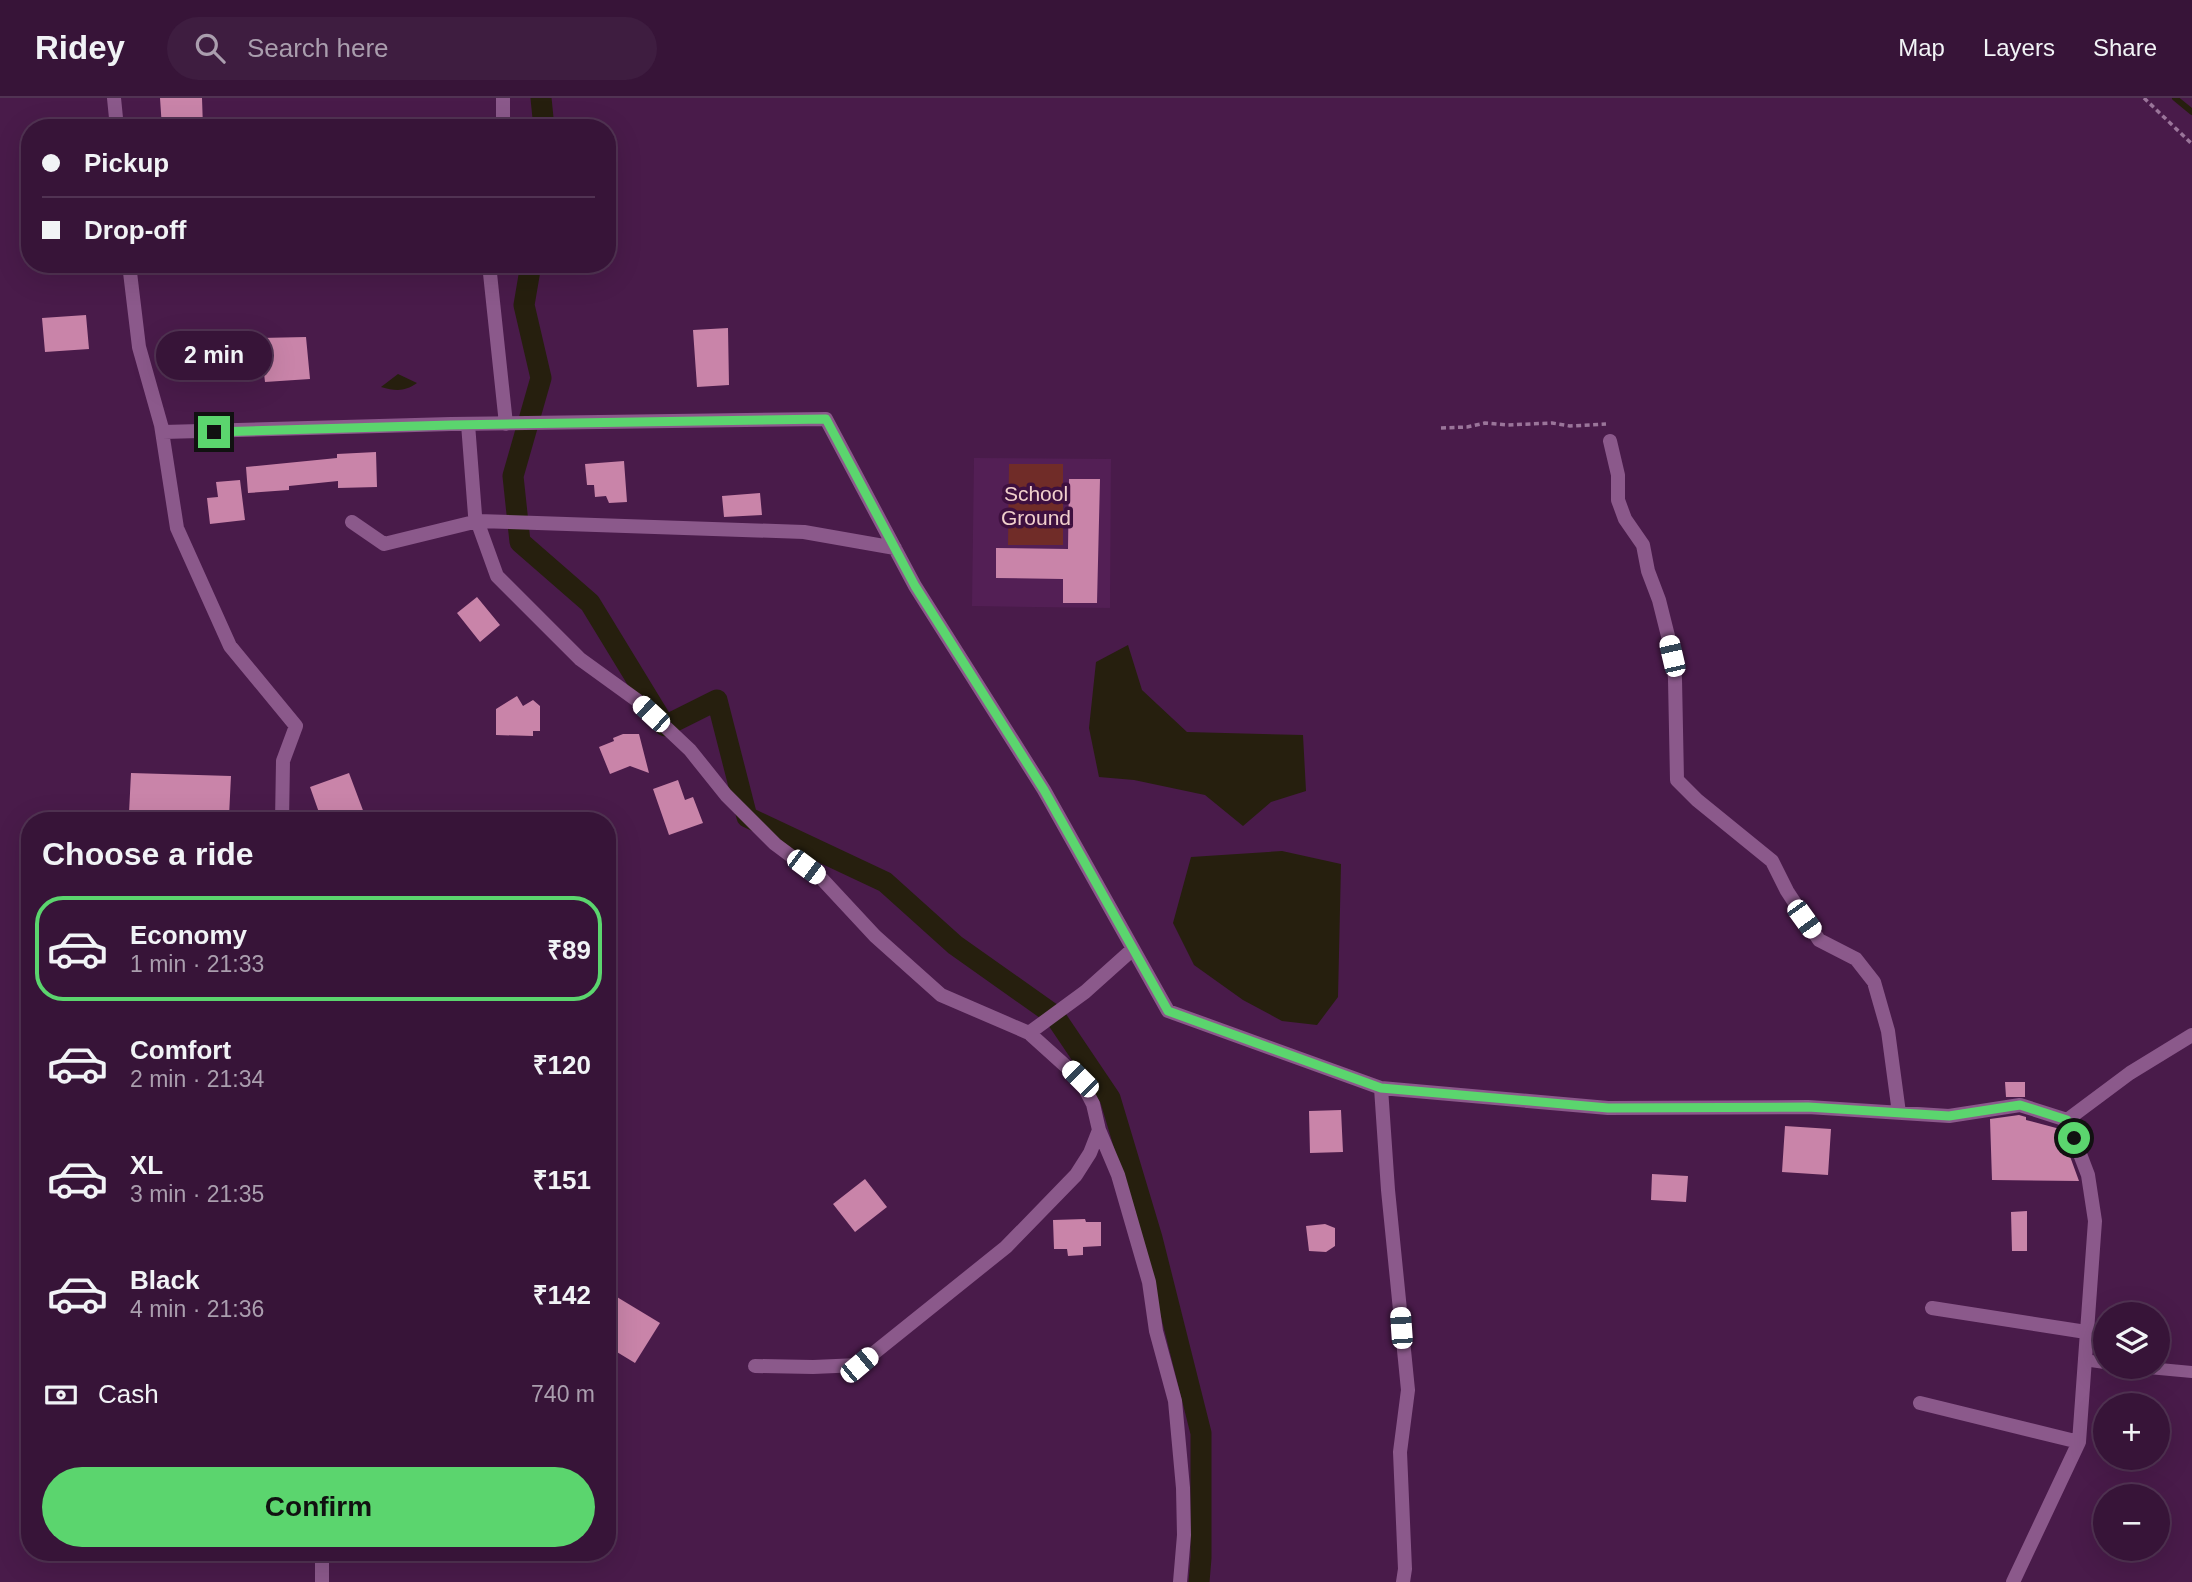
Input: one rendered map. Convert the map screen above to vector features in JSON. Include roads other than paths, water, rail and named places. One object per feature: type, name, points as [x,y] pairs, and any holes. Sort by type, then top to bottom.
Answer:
[{"type":"street","points":[[114,98],[116,119]]},
{"type":"street","points":[[503,98],[503,119]]},
{"type":"street","points":[[130,273],[139,346],[163,432],[826,419],[915,586],[1044,790],[1168,1011],[1381,1088],[1608,1108],[1808,1107],[1949,1116],[2020,1105],[2067,1120]]},
{"type":"street","points":[[490,273],[506,424]]},
{"type":"street","points":[[161,424],[177,528],[230,646],[296,726],[283,761],[282,812]]},
{"type":"street","points":[[468,424],[478,521],[498,576],[580,659],[638,701],[691,750],[726,795],[775,844],[822,879],[875,936],[941,995],[1029,1033],[1080,1079],[1093,1104],[1099,1130],[1111,1154],[1128,1207],[1149,1282],[1156,1331],[1175,1401],[1183,1488],[1184,1535],[1180,1582]]},
{"type":"street","points":[[1610,441],[1618,475],[1618,500],[1625,519],[1643,545],[1672,656],[1677,780],[1697,800],[1772,861],[1787,891],[1819,940],[1856,960],[1874,982],[1888,1031],[1899,1113]]},
{"type":"street","points":[[352,522],[384,544],[478,521],[804,532],[895,548]]},
{"type":"street","points":[[1029,1033],[1085,992],[1133,949]]},
{"type":"street","points":[[2067,1120],[2130,1073],[2192,1035]]},
{"type":"street","points":[[1381,1088],[1388,1190],[1408,1390],[1400,1452],[1403,1582]]},
{"type":"street","points":[[2013,1582],[2079,1442],[2095,1221],[2088,1175],[2067,1120]]},
{"type":"street","points":[[755,1366],[859,1365],[1006,1247],[1076,1175],[1090,1153],[1099,1130]]},
{"type":"street","points":[[1932,1308],[2086,1332]]},
{"type":"street","points":[[1920,1403],[2079,1442]]},
{"type":"street","points":[[322,1561],[322,1582]]},
{"type":"lane","points":[[2084,1360],[2093,1361]]},
{"type":"lane","points":[[2170,1370],[2192,1372]]},
{"type":"waterway","points":[[541,98],[543,119]]},
{"type":"waterway","points":[[2175,98],[2192,112]]},
{"type":"waterway","points":[[529,273],[524,305],[541,378],[513,476],[520,542],[590,603],[665,726],[717,700],[747,817],[885,882],[955,945],[1054,1015],[1110,1098],[1152,1238],[1201,1433],[1199,1582]]},
{"type":"park label","name":"School Ground","points":[[1036,505]]}]
